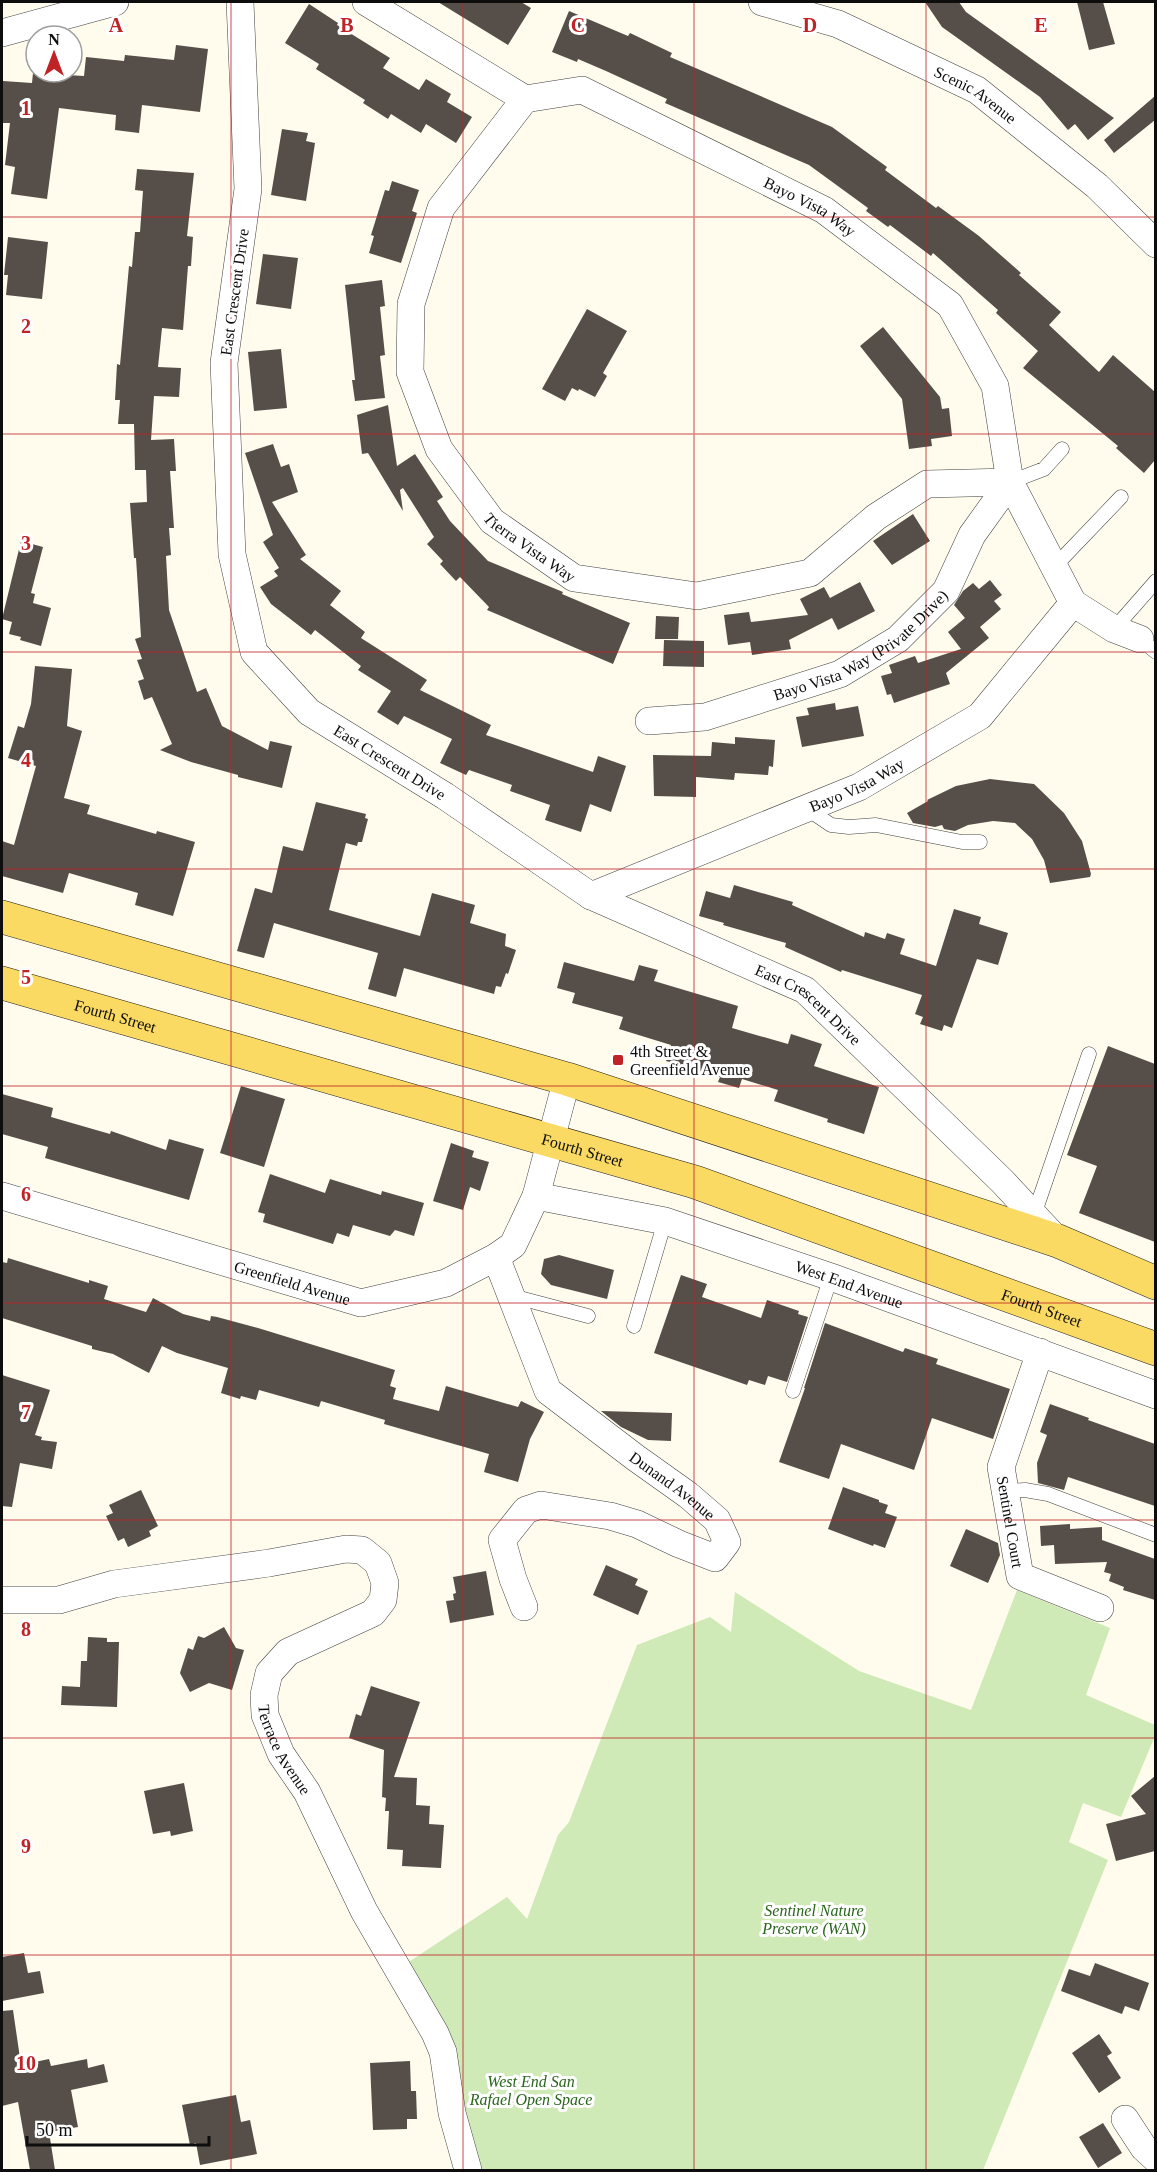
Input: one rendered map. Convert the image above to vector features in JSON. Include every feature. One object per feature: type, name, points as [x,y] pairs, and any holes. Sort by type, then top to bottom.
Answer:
[{"type":"main road","points":[[2,917],[567,1079],[1058,1240],[1155,1282]]},
{"type":"main road","name":"Fourth Street","points":[[2,983],[695,1182],[1155,1349]]},
{"type":"street","points":[[2,33],[115,2]]},
{"type":"street","name":"East Crescent Drive","points":[[240,2],[248,189],[224,363],[232,554],[254,652],[309,712],[446,796],[591,896],[805,990],[1002,1181],[1058,1240]]},
{"type":"street","points":[[366,2],[525,99]]},
{"type":"street","name":"Scenic Avenue","points":[[762,2],[838,24],[977,90],[1097,186],[1155,244]]},
{"type":"street","name":"Bayo Vista Way","points":[[525,99],[582,90],[824,210],[950,306],[995,386],[1010,482],[1073,603],[1114,629],[1148,645]]},
{"type":"street","name":"Tierra Vista Way","points":[[525,99],[441,208],[411,304],[410,372],[439,449],[492,521],[574,578],[697,597],[810,573],[876,517],[927,484],[1010,482]]},
{"type":"street","name":"Bayo Vista Way (Private Drive)","points":[[649,721],[705,717],[840,674],[898,639],[946,591],[972,535],[1010,482]]},
{"type":"street","name":"Bayo Vista Way","points":[[591,896],[859,787],[980,716],[1073,603]]},
{"type":"street","name":"Greenfield Avenue","points":[[2,1196],[361,1303],[446,1283],[496,1257],[513,1245],[536,1196],[567,1079]]},
{"type":"street","name":"West End Avenue","points":[[536,1196],[665,1221],[831,1277],[1155,1395]]},
{"type":"street","name":"Dunand Avenue","points":[[496,1257],[548,1391],[688,1495],[717,1520],[726,1542],[715,1558],[637,1524],[610,1516],[540,1505],[526,1510],[502,1540],[524,1607]]},
{"type":"street","name":"Sentinel Court","points":[[1040,1352],[1001,1467],[1020,1576],[1100,1608]]},
{"type":"street","name":"Terrace Avenue","points":[[2,1600],[59,1600],[114,1584],[269,1563],[346,1549],[362,1550],[378,1563],[384,1583],[383,1600],[373,1612],[288,1652],[269,1673],[264,1695],[265,1715],[281,1754],[307,1792],[364,1911],[435,2033],[443,2052],[452,2114],[468,2170]]},
{"type":"street","points":[[1125,2119],[1144,2148],[1155,2159]]},
{"type":"lane","points":[[1010,482],[1044,469],[1062,448]]},
{"type":"lane","points":[[1054,567],[1121,496]]},
{"type":"lane","points":[[1114,629],[1155,581]]},
{"type":"lane","points":[[806,808],[831,825],[849,827],[876,825],[962,842],[980,842]]},
{"type":"lane","points":[[1034,1215],[1089,1053]]},
{"type":"lane","points":[[634,1326],[665,1221]]},
{"type":"lane","points":[[793,1391],[831,1277]]},
{"type":"lane","points":[[512,1296],[588,1316]]},
{"type":"lane","points":[[1005,1491],[1025,1490],[1048,1494],[1155,1535]]},
{"type":"green space","name":"Sentinel Nature Preserve (WAN)","points":[[1017,1590],[1110,1628],[1086,1695],[1155,1725],[1155,1736],[1121,1817],[1083,1803],[1069,1842],[1108,1860],[983,2170],[468,2170],[443,2052],[398,1969],[507,1897],[527,1919],[558,1835],[569,1822],[637,1645],[710,1617],[731,1632],[735,1592],[859,1671],[971,1710]]},
{"type":"building","points":[[438,2],[521,2],[531,8],[508,45]]},
{"type":"building","points":[[925,2],[959,2],[966,12],[1114,118],[1088,140],[1075,124],[1068,130],[1040,97],[942,27]]},
{"type":"building","points":[[1077,2],[1103,2],[1115,44],[1089,50]]},
{"type":"building","points":[[309,4],[338,23],[337,25],[390,58],[383,68],[419,90],[426,79],[451,94],[447,102],[472,117],[456,143],[426,124],[421,133],[391,114],[388,119],[363,103],[365,100],[316,69],[319,64],[285,43]]},
{"type":"building","points":[[569,11],[628,36],[630,33],[672,53],[670,57],[832,127],[887,167],[885,170],[936,208],[938,206],[979,236],[1061,312],[1049,325],[1099,372],[1113,355],[1155,392],[1155,460],[1144,473],[1116,448],[1118,446],[1023,368],[1038,351],[996,313],[998,310],[933,253],[931,256],[890,225],[888,227],[866,211],[868,208],[809,165],[665,103],[667,99],[606,71],[578,59],[577,62],[552,52]]},
{"type":"building","points":[[176,45],[208,49],[200,112],[142,105],[139,133],[115,130],[116,115],[59,108],[47,199],[11,194],[15,167],[5,165],[10,123],[2,123],[3,81],[24,84],[84,84],[86,57],[124,61],[125,55],[174,60]]},
{"type":"building","points":[[1155,96],[1155,120],[1114,153],[1104,140]]},
{"type":"building","points":[[282,129],[308,133],[306,141],[315,143],[306,201],[271,195]]},
{"type":"building","points":[[137,169],[194,173],[187,236],[193,237],[191,266],[188,266],[183,330],[162,328],[158,367],[181,368],[179,397],[154,396],[151,440],[174,439],[176,471],[170,471],[174,528],[169,528],[171,555],[166,556],[169,610],[197,692],[206,688],[222,726],[268,750],[270,741],[292,746],[282,788],[238,777],[238,775],[191,762],[160,750],[172,744],[152,697],[144,700],[138,681],[144,679],[137,660],[142,659],[135,639],[141,637],[130,503],[147,502],[146,470],[135,470],[134,424],[118,424],[120,400],[115,400],[129,266],[132,267],[135,232],[140,232],[143,191],[135,190]]},
{"type":"building","points":[[392,181],[419,190],[412,211],[417,213],[401,263],[369,253],[374,236],[371,235],[385,190],[389,191]]},
{"type":"building","points":[[8,237],[48,242],[42,299],[6,295],[8,275],[4,275]]},
{"type":"building","points":[[263,254],[298,258],[291,309],[256,304]]},
{"type":"building","points":[[382,280],[385,306],[380,307],[385,355],[380,356],[385,398],[355,401],[352,380],[355,380],[345,285]]},
{"type":"building","points":[[587,309],[627,331],[603,373],[607,376],[595,397],[572,388],[565,401],[542,389]]},
{"type":"building","points":[[883,327],[940,397],[942,409],[949,408],[952,436],[931,439],[932,446],[909,449],[902,399],[860,346]]},
{"type":"building","points":[[281,349],[287,408],[254,411],[248,352]]},
{"type":"building","points":[[388,405],[397,466],[415,454],[443,497],[437,501],[450,521],[488,561],[630,623],[613,664],[487,610],[489,607],[460,577],[456,581],[440,564],[443,561],[427,544],[434,537],[403,488],[400,490],[403,511],[368,453],[362,454],[357,415]]},
{"type":"building","points":[[273,444],[281,467],[289,464],[298,492],[272,502],[306,555],[300,559],[341,591],[330,605],[365,632],[361,638],[427,680],[420,690],[491,725],[486,735],[593,772],[598,756],[626,766],[611,812],[590,804],[581,832],[545,820],[550,805],[510,791],[512,785],[469,770],[466,775],[440,763],[452,739],[404,716],[398,725],[377,712],[391,691],[358,670],[361,666],[315,630],[311,635],[271,604],[260,587],[278,576],[274,571],[279,568],[263,542],[273,535],[245,453]]},
{"type":"building","points":[[913,514],[930,541],[892,565],[873,541]]},
{"type":"building","points":[[21,541],[43,547],[31,593],[35,594],[33,603],[51,608],[41,646],[9,634],[12,622],[2,619]]},
{"type":"building","points":[[990,580],[1002,595],[994,601],[1001,609],[980,627],[989,638],[946,673],[950,684],[894,703],[891,694],[887,695],[881,676],[892,673],[889,665],[915,656],[918,663],[961,649],[948,632],[965,618],[954,605],[963,591],[973,583],[979,589]]},
{"type":"building","points":[[860,582],[875,611],[838,630],[832,618],[789,640],[791,649],[752,655],[750,642],[728,645],[724,615],[749,612],[751,622],[808,615],[800,599],[824,587],[830,598]]},
{"type":"building","points":[[656,616],[679,617],[678,639],[655,639]]},
{"type":"building","points":[[664,640],[704,641],[704,667],[663,666]]},
{"type":"building","points":[[35,666],[72,669],[67,726],[82,731],[64,798],[90,805],[87,814],[156,834],[157,831],[195,842],[173,916],[135,905],[138,893],[69,873],[63,893],[2,876],[2,841],[14,845],[36,766],[8,758],[18,726],[24,728],[31,704]]},
{"type":"building","points":[[835,703],[836,710],[858,706],[864,736],[802,747],[796,717],[809,715],[807,708]]},
{"type":"building","points":[[735,737],[775,740],[773,767],[769,766],[768,775],[735,773],[734,780],[696,777],[696,797],[654,796],[653,755],[711,756],[712,742],[735,744]]},
{"type":"building","points":[[990,779],[1034,784],[1064,813],[1082,841],[1090,877],[1050,883],[1044,860],[1032,839],[1015,823],[993,821],[968,825],[955,831],[944,829],[942,825],[935,827],[913,823],[907,813],[956,786]]},
{"type":"building","points":[[316,802],[366,814],[365,818],[368,819],[362,842],[358,842],[357,846],[346,843],[329,910],[420,936],[432,893],[475,905],[470,923],[506,934],[505,946],[516,950],[508,974],[506,973],[501,987],[496,986],[494,994],[404,968],[396,997],[368,989],[378,953],[274,923],[264,958],[237,951],[255,888],[272,893],[283,846],[303,851]]},
{"type":"building","points":[[734,885],[793,902],[792,905],[864,937],[865,932],[885,939],[887,933],[905,939],[900,954],[936,966],[954,909],[981,917],[979,924],[1008,933],[998,965],[977,959],[952,1028],[944,1025],[942,1031],[920,1024],[923,1017],[915,1014],[922,995],[842,970],[841,972],[785,947],[786,943],[699,916],[706,891],[730,898]]},
{"type":"building","points":[[564,962],[634,981],[639,965],[658,970],[654,981],[738,1006],[732,1028],[788,1044],[791,1034],[822,1044],[814,1066],[879,1087],[864,1134],[774,1101],[778,1090],[742,1079],[739,1088],[718,1082],[720,1077],[666,1061],[671,1045],[619,1029],[623,1017],[572,1003],[575,993],[557,988]]},
{"type":"building","points":[[1108,1046],[1155,1064],[1155,1242],[1079,1213],[1097,1166],[1067,1155]]},
{"type":"building","points":[[241,1086],[285,1099],[264,1167],[220,1153]]},
{"type":"building","points":[[2,1094],[53,1108],[51,1117],[110,1134],[111,1131],[166,1150],[169,1139],[204,1149],[189,1200],[45,1158],[48,1147],[2,1134]]},
{"type":"building","points":[[451,1143],[474,1151],[472,1157],[489,1162],[480,1191],[470,1187],[463,1210],[433,1201]]},
{"type":"building","points":[[270,1174],[325,1193],[330,1179],[381,1195],[382,1191],[424,1203],[414,1236],[395,1230],[390,1236],[353,1225],[349,1237],[337,1233],[333,1244],[263,1222],[265,1214],[258,1212]]},
{"type":"building","points":[[559,1255],[614,1270],[607,1299],[551,1285],[541,1274],[544,1259]]},
{"type":"building","points":[[8,1258],[89,1283],[89,1280],[108,1286],[104,1299],[146,1312],[153,1298],[183,1314],[210,1321],[211,1316],[217,1317],[395,1370],[390,1386],[396,1388],[393,1399],[439,1411],[446,1386],[518,1407],[521,1401],[544,1412],[530,1439],[518,1482],[484,1472],[489,1454],[384,1424],[385,1420],[321,1401],[319,1407],[259,1390],[256,1400],[241,1396],[240,1399],[221,1393],[228,1368],[177,1353],[162,1346],[149,1373],[113,1354],[92,1349],[92,1346],[2,1318],[2,1262],[7,1263]]},
{"type":"building","points":[[681,1275],[707,1284],[702,1297],[761,1318],[767,1300],[799,1311],[798,1314],[808,1317],[787,1382],[768,1376],[765,1385],[749,1380],[747,1385],[654,1353]]},
{"type":"building","points":[[825,1323],[903,1352],[905,1348],[938,1359],[936,1364],[1010,1389],[993,1439],[932,1418],[914,1470],[841,1444],[829,1479],[779,1462]]},
{"type":"building","points":[[2,1375],[50,1390],[35,1435],[42,1437],[41,1440],[57,1442],[52,1469],[20,1463],[12,1507],[2,1506]]},
{"type":"building","points":[[1050,1404],[1155,1444],[1155,1506],[1068,1477],[1064,1490],[1038,1483],[1037,1463],[1047,1435],[1040,1432]]},
{"type":"building","points":[[601,1411],[672,1413],[671,1441],[648,1440],[621,1427]]},
{"type":"building","points":[[843,1487],[888,1505],[885,1513],[897,1517],[885,1548],[874,1544],[873,1546],[828,1529]]},
{"type":"building","points":[[141,1490],[158,1526],[149,1531],[151,1536],[128,1547],[124,1538],[118,1541],[106,1516],[113,1513],[109,1505]]},
{"type":"building","points":[[1070,1524],[1070,1529],[1102,1527],[1102,1540],[1155,1559],[1155,1600],[1123,1590],[1124,1587],[1109,1581],[1111,1574],[1104,1572],[1107,1562],[1055,1564],[1054,1545],[1041,1546],[1040,1526]]},
{"type":"building","points":[[966,1529],[998,1543],[1000,1555],[988,1583],[950,1566]]},
{"type":"building","points":[[606,1565],[638,1579],[635,1585],[648,1591],[638,1615],[593,1595]]},
{"type":"building","points":[[486,1571],[494,1615],[450,1623],[446,1601],[454,1600],[453,1594],[456,1593],[453,1577]]},
{"type":"building","points":[[224,1627],[236,1648],[244,1650],[232,1690],[209,1683],[190,1692],[180,1673],[188,1648],[193,1650],[198,1636],[204,1638]]},
{"type":"building","points":[[88,1637],[107,1638],[107,1642],[119,1642],[117,1707],[61,1705],[62,1686],[80,1687],[81,1661],[87,1661]]},
{"type":"building","points":[[371,1686],[420,1702],[394,1777],[417,1778],[416,1805],[430,1806],[429,1824],[444,1825],[441,1868],[402,1866],[403,1850],[387,1849],[389,1811],[385,1811],[386,1798],[382,1797],[384,1750],[349,1738],[356,1714],[361,1716]]},
{"type":"building","points":[[1155,1776],[1155,1851],[1116,1861],[1106,1824],[1146,1814],[1131,1796]]},
{"type":"building","points":[[184,1783],[193,1831],[171,1836],[170,1831],[153,1834],[144,1791]]},
{"type":"building","points":[[24,1953],[28,1973],[40,1971],[44,1993],[2,2001],[2,1957]]},
{"type":"building","points":[[1095,1963],[1149,1983],[1139,2011],[1125,2006],[1122,2014],[1061,1991],[1069,1969],[1090,1976]]},
{"type":"building","points":[[13,2010],[21,2065],[49,2059],[51,2066],[87,2059],[88,2068],[104,2064],[108,2082],[71,2090],[78,2127],[49,2132],[55,2170],[30,2170],[18,2102],[2,2106],[2,2011]]},
{"type":"building","points":[[1099,2034],[1112,2053],[1107,2056],[1121,2078],[1099,2093],[1072,2053]]},
{"type":"building","points":[[410,2061],[411,2091],[416,2091],[417,2119],[407,2119],[407,2129],[373,2130],[370,2063]]},
{"type":"building","points":[[236,2095],[241,2122],[250,2120],[257,2154],[200,2165],[196,2143],[190,2145],[182,2105]]},
{"type":"building","points":[[1103,2123],[1122,2153],[1098,2168],[1079,2137]]},
{"type":"place","name":"4th Street & Greenfield Avenue","points":[[618,1060]]},
{"type":"park label","name":"West End San Rafael Open Space","points":[[531,2090]]}]
